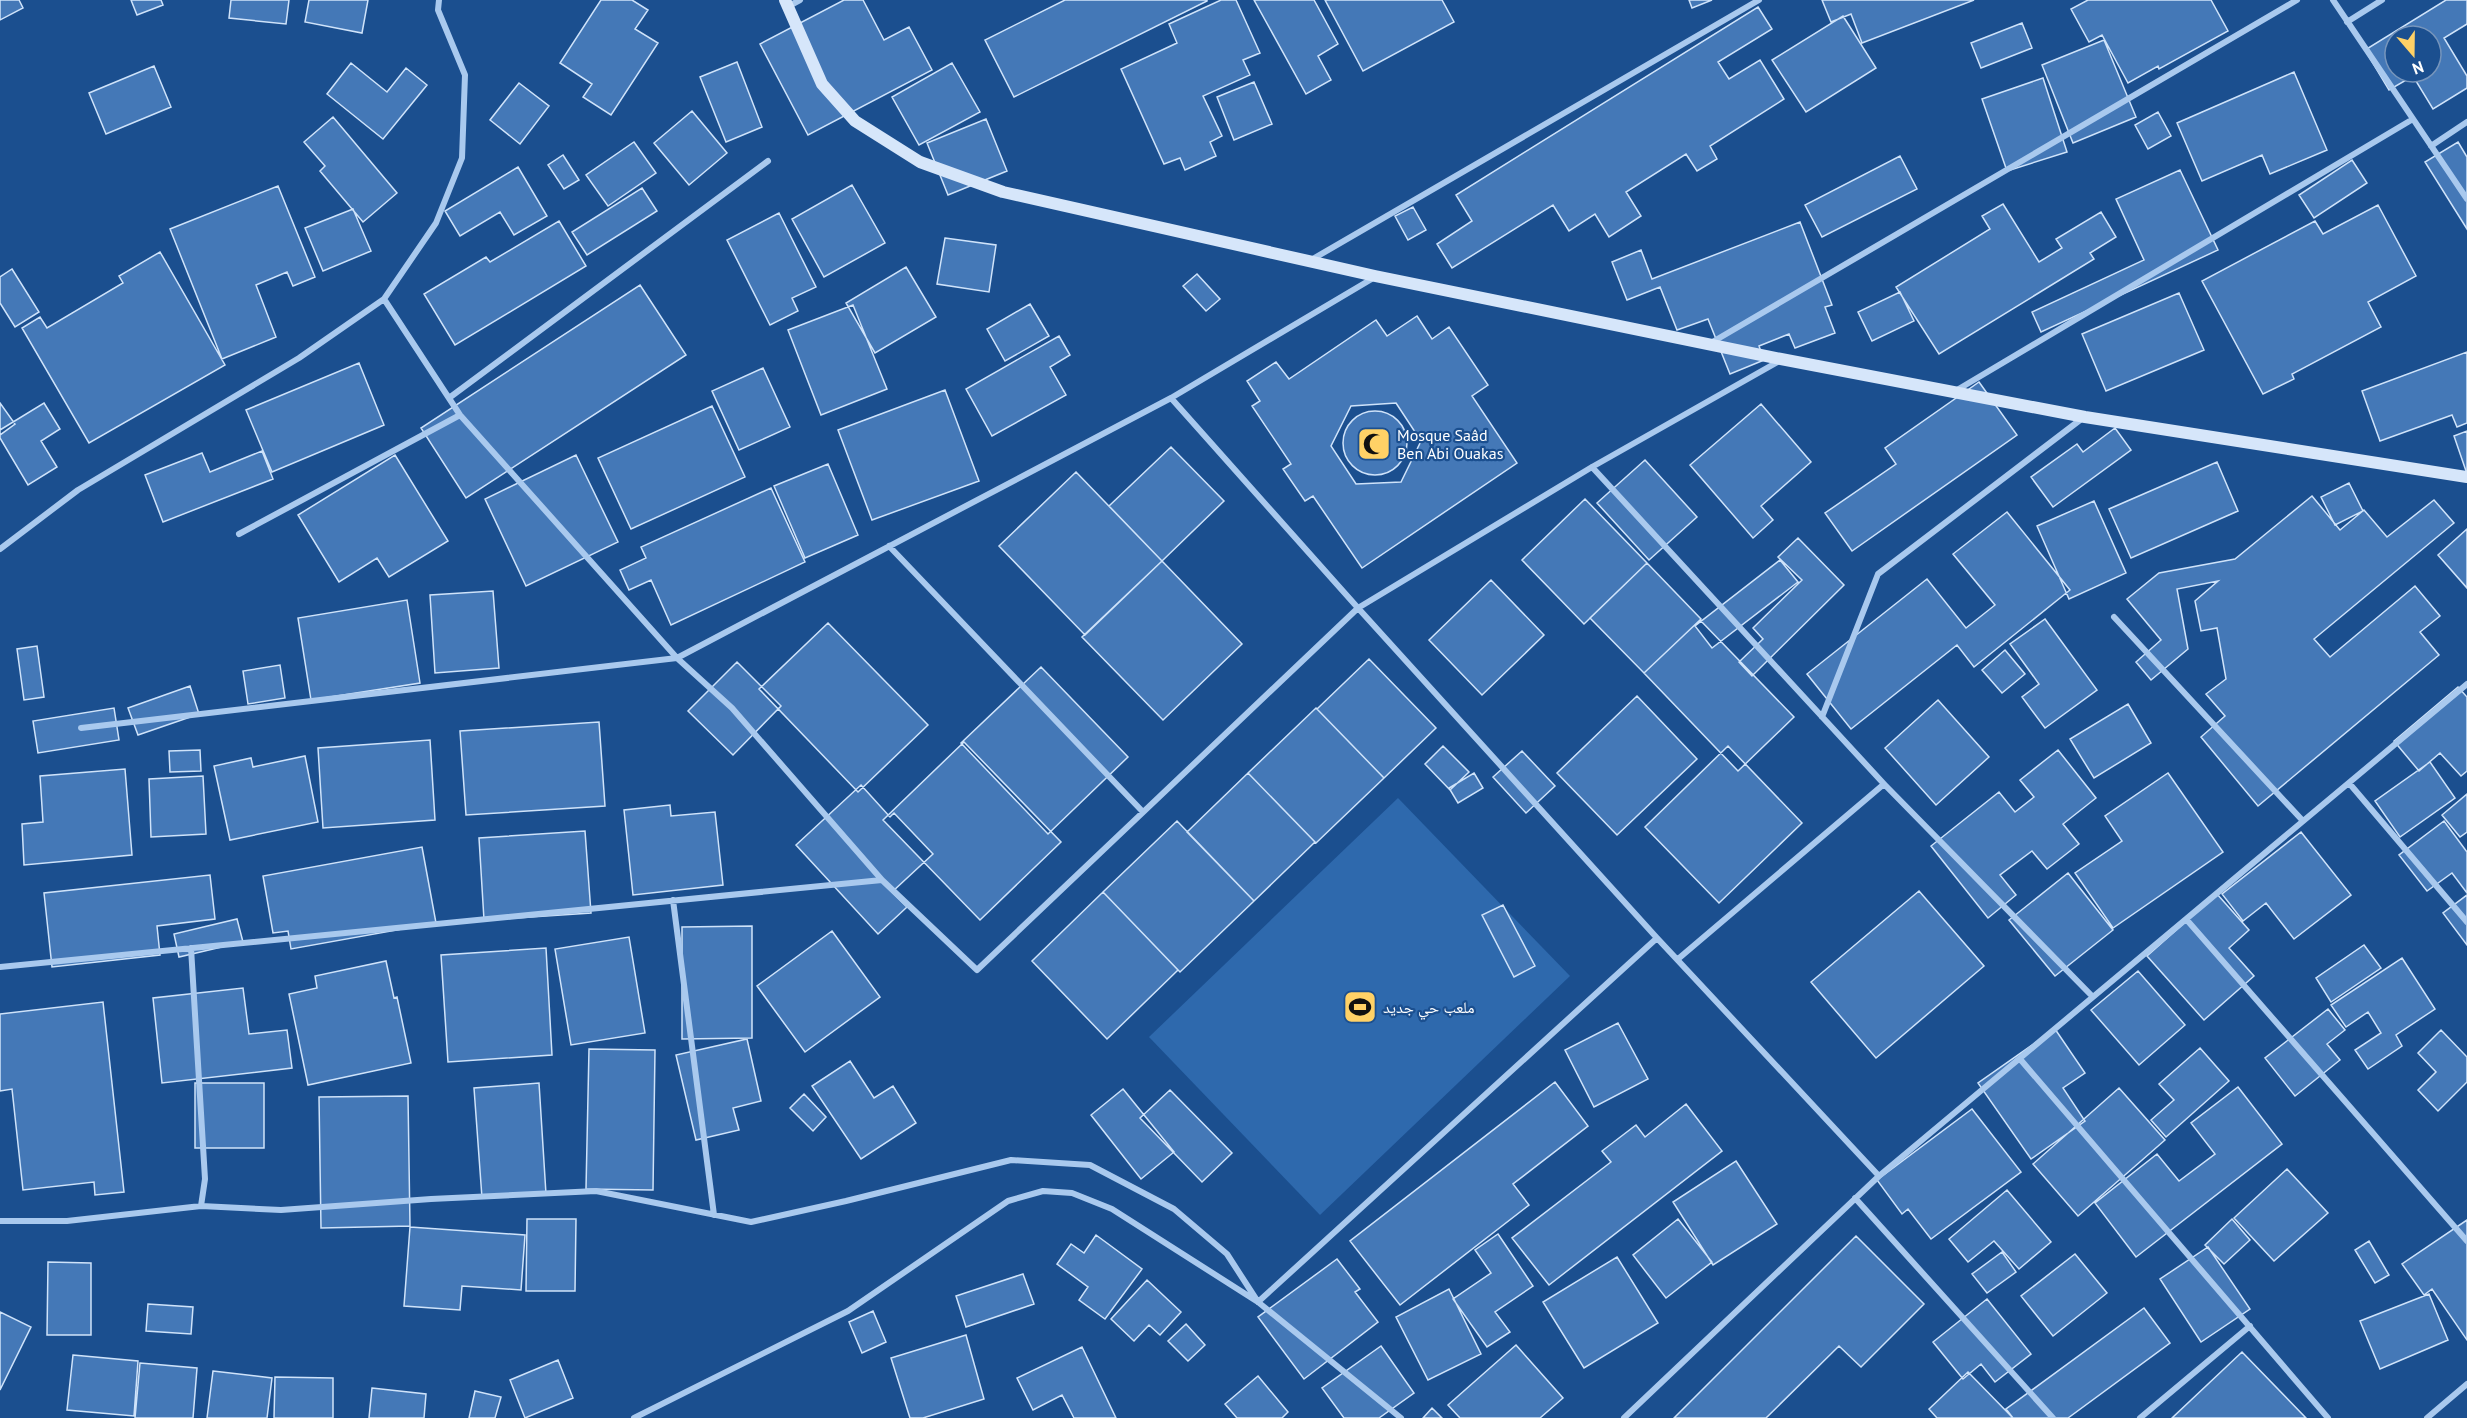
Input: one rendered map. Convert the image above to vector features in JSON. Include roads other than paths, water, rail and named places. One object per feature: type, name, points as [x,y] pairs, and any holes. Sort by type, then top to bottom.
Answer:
[{"type":"street","points":[[0,549],[78,490],[299,358],[384,299],[436,223],[462,158],[465,75],[438,10],[439,0]]},
{"type":"street","points":[[800,0],[786,3],[822,84],[855,121],[920,162],[1003,192],[1376,276],[1781,359],[2085,417],[2467,477]]},
{"type":"street","points":[[1310,260],[1760,0]]},
{"type":"street","points":[[1709,344],[2297,0]]},
{"type":"street","points":[[2332,0],[2467,199]]},
{"type":"street","points":[[2347,22],[2382,0]]},
{"type":"street","points":[[1954,392],[2413,119]]},
{"type":"street","points":[[2431,146],[2467,122]]},
{"type":"street","points":[[449,398],[768,161]]},
{"type":"street","points":[[81,728],[677,658],[1171,398],[1376,276]]},
{"type":"street","points":[[384,299],[460,415],[677,658],[732,708],[882,880],[977,970],[1358,608],[1592,467],[1781,359]]},
{"type":"street","points":[[1171,398],[1657,938],[1879,1176]]},
{"type":"street","points":[[239,534],[460,415]]},
{"type":"street","points":[[1822,717],[1878,574],[2085,417]]},
{"type":"street","points":[[1592,467],[1884,784],[2092,996]]},
{"type":"street","points":[[889,546],[1143,812]]},
{"type":"street","points":[[2114,617],[2303,821]]},
{"type":"street","points":[[1624,1418],[1879,1176],[2467,684]]},
{"type":"street","points":[[2349,783],[2467,922]]},
{"type":"street","points":[[1678,959],[1884,784]]},
{"type":"street","points":[[0,967],[882,880]]},
{"type":"street","points":[[673,900],[714,1215]]},
{"type":"street","points":[[2186,919],[2467,1241]]},
{"type":"street","points":[[1258,1302],[1657,938]]},
{"type":"street","points":[[191,948],[205,1179],[201,1206]]},
{"type":"street","points":[[2020,1059],[2328,1418]]},
{"type":"street","points":[[0,1221],[67,1221],[201,1206],[282,1210],[431,1199],[597,1191],[751,1222],[1011,1160],[1090,1165],[1174,1209],[1183,1216],[1227,1254],[1258,1302]]},
{"type":"street","points":[[634,1418],[848,1311],[1008,1201],[1043,1191],[1072,1193],[1112,1209],[1258,1302],[1401,1418]]},
{"type":"street","points":[[1855,1198],[2053,1418]]},
{"type":"street","points":[[2140,1418],[2250,1326]]},
{"type":"street","points":[[2427,1418],[2467,1384]]},
{"type":"place","name":"Mosque Saâd Ben Abi Ouakas","points":[[1374,444]]},
{"type":"place","name":"ملعب حي جديد","points":[[1360,1007]]}]
